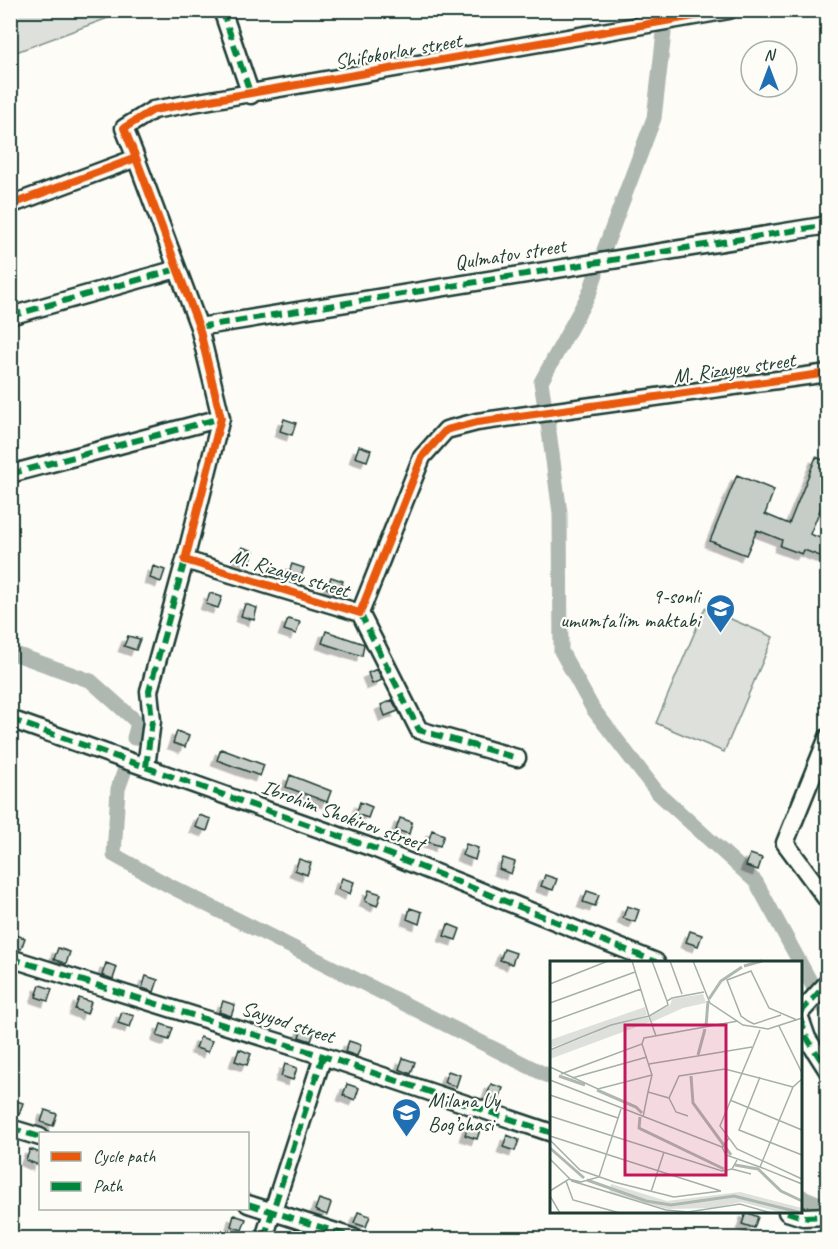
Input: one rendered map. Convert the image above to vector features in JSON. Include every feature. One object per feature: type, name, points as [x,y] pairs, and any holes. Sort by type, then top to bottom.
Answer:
[{"type":"street","points":[[222,10],[251,95]]},
{"type":"street","name":"Shifokorlar street","points":[[136,158],[124,128],[153,110],[251,95],[729,10]]},
{"type":"street","points":[[10,205],[136,158],[199,327],[221,418],[149,691],[152,722],[146,768]]},
{"type":"street","name":"Qulmatov street","points":[[199,327],[828,225]]},
{"type":"street","points":[[10,316],[177,269]]},
{"type":"street","name":"M. Rizayev street","points":[[360,613],[422,457],[446,430],[477,422],[828,373]]},
{"type":"street","points":[[10,474],[221,418]]},
{"type":"street","name":"M. Rizayev street","points":[[185,560],[360,613],[418,730],[517,758]]},
{"type":"street","name":"Ibrohim Shokirov street","points":[[10,719],[376,849],[651,961]]},
{"type":"street","points":[[828,737],[785,843],[828,901]]},
{"type":"street","name":"Sayyod street","points":[[10,958],[323,1056],[550,1132]]},
{"type":"street","points":[[805,1007],[828,982]]},
{"type":"street","points":[[802,1021],[807,1038],[828,1071]]},
{"type":"street","points":[[264,1239],[323,1056]]},
{"type":"street","points":[[10,1128],[39,1137]]},
{"type":"street","points":[[249,1204],[355,1239]]},
{"type":"street","points":[[790,1213],[803,1217],[828,1216]]},
{"type":"shaded area","points":[[11,10],[127,10],[127,11],[11,54]]},
{"type":"shaded area","points":[[705,608],[773,637],[724,752],[656,723]]},
{"type":"building","points":[[284,419],[296,423],[292,435],[280,431]]},
{"type":"building","points":[[359,446],[371,450],[367,461],[355,457]]},
{"type":"building","points":[[816,457],[828,462],[828,491],[810,534],[828,541],[828,559],[804,550],[802,554],[780,546],[782,540],[757,530],[746,555],[710,541],[737,475],[774,490],[765,514],[789,524]]},
{"type":"building","points":[[242,547],[254,551],[250,563],[238,559]]},
{"type":"building","points":[[292,564],[304,568],[300,579],[288,575]]},
{"type":"building","points":[[153,566],[165,570],[161,582],[150,578]]},
{"type":"building","points":[[331,577],[343,581],[339,593],[327,588]]},
{"type":"building","points":[[210,593],[222,597],[218,608],[206,604]]},
{"type":"building","points":[[245,604],[257,608],[254,620],[241,616]]},
{"type":"building","points":[[288,619],[300,622],[296,634],[284,630]]},
{"type":"building","points":[[326,631],[364,644],[362,656],[322,643]]},
{"type":"building","points":[[128,636],[140,639],[136,650],[124,646]]},
{"type":"building","points":[[377,669],[382,680],[372,684],[368,673]]},
{"type":"building","points":[[392,700],[398,711],[385,716],[381,705]]},
{"type":"building","points":[[177,731],[189,736],[185,747],[173,743]]},
{"type":"building","points":[[221,749],[264,765],[260,776],[217,760]]},
{"type":"building","points":[[290,775],[331,791],[327,802],[286,787]]},
{"type":"building","points":[[360,802],[372,807],[368,818],[356,814]]},
{"type":"building","points":[[199,815],[211,819],[207,831],[195,827]]},
{"type":"building","points":[[400,818],[412,822],[409,834],[396,830]]},
{"type":"building","points":[[432,830],[444,835],[440,846],[428,842]]},
{"type":"building","points":[[466,844],[478,848],[475,860],[462,855]]},
{"type":"building","points":[[750,854],[762,858],[758,870],[746,866]]},
{"type":"building","points":[[503,858],[515,862],[511,874],[499,869]]},
{"type":"building","points":[[299,859],[311,863],[307,875],[295,870]]},
{"type":"building","points":[[545,875],[557,879],[553,890],[541,886]]},
{"type":"building","points":[[342,878],[354,882],[350,894],[338,889]]},
{"type":"building","points":[[369,890],[381,894],[377,906],[365,901]]},
{"type":"building","points":[[587,891],[599,895],[595,906],[583,902]]},
{"type":"building","points":[[627,906],[639,910],[635,922],[623,918]]},
{"type":"building","points":[[410,908],[422,912],[419,924],[407,919]]},
{"type":"building","points":[[448,924],[460,929],[456,940],[444,936]]},
{"type":"building","points":[[690,931],[702,935],[698,946],[686,942]]},
{"type":"building","points":[[13,934],[25,938],[21,949],[10,946]]},
{"type":"building","points":[[58,948],[70,952],[66,964],[54,959]]},
{"type":"building","points":[[504,949],[516,953],[512,964],[500,960]]},
{"type":"building","points":[[106,963],[117,967],[113,979],[102,975]]},
{"type":"building","points":[[146,976],[158,980],[154,992],[142,988]]},
{"type":"building","points":[[40,985],[52,989],[48,1001],[36,997]]},
{"type":"building","points":[[79,998],[91,1002],[87,1014],[75,1009]]},
{"type":"building","points":[[223,1001],[235,1005],[231,1016],[219,1012]]},
{"type":"building","points":[[122,1012],[134,1016],[130,1027],[118,1023]]},
{"type":"building","points":[[161,1024],[173,1028],[169,1040],[157,1036]]},
{"type":"building","points":[[303,1026],[315,1030],[311,1041],[299,1037]]},
{"type":"building","points":[[200,1037],[212,1041],[208,1052],[196,1048]]},
{"type":"building","points":[[349,1041],[361,1045],[357,1056],[345,1052]]},
{"type":"building","points":[[239,1049],[251,1054],[247,1065],[235,1061]]},
{"type":"building","points":[[403,1058],[415,1062],[411,1074],[399,1069]]},
{"type":"building","points":[[285,1064],[297,1068],[293,1080],[281,1076]]},
{"type":"building","points":[[448,1071],[460,1075],[456,1087],[444,1082]]},
{"type":"building","points":[[347,1084],[359,1088],[355,1100],[343,1095]]},
{"type":"building","points":[[491,1084],[503,1088],[499,1100],[487,1096]]},
{"type":"building","points":[[10,1099],[23,1103],[19,1115],[10,1112]]},
{"type":"building","points":[[406,1103],[418,1107],[414,1119],[402,1115]]},
{"type":"building","points":[[45,1110],[57,1114],[53,1126],[41,1122]]},
{"type":"building","points":[[469,1123],[481,1127],[477,1139],[465,1135]]},
{"type":"building","points":[[507,1135],[519,1140],[515,1151],[503,1147]]},
{"type":"building","points":[[30,1149],[39,1153],[38,1165],[26,1160]]},
{"type":"building","points":[[319,1199],[331,1203],[327,1215],[315,1210]]},
{"type":"building","points":[[358,1212],[370,1216],[366,1227],[354,1223]]},
{"type":"building","points":[[746,1213],[758,1217],[754,1228],[742,1224]]},
{"type":"building","points":[[234,1215],[246,1219],[242,1230],[231,1226]]},
{"type":"waterway","points":[[604,250],[654,118],[664,33]]},
{"type":"waterway","points":[[544,401],[541,382],[589,294],[596,274]]},
{"type":"waterway","points":[[548,424],[560,513],[561,651],[593,709],[657,792],[756,882],[799,961]]},
{"type":"waterway","points":[[10,652],[91,681],[138,723],[134,738]]},
{"type":"waterway","points":[[124,772],[118,789],[114,855],[168,885],[550,1077]]},
{"type":"waterway","points":[[802,966],[828,1014]]},
{"type":"waterway","points":[[802,1197],[822,1205],[828,1203]]},
{"type":"marked path","points":[[222,10],[251,95]]},
{"type":"marked path","points":[[199,327],[828,225]]},
{"type":"marked path","points":[[10,316],[177,269]]},
{"type":"marked path","points":[[10,474],[221,418]]},
{"type":"marked path","points":[[146,767],[152,721],[149,691],[185,560]]},
{"type":"marked path","points":[[360,613],[419,730],[517,758]]},
{"type":"marked path","points":[[10,719],[376,849],[654,961]]},
{"type":"marked path","points":[[10,958],[323,1056],[550,1132]]},
{"type":"marked path","points":[[802,1011],[828,982]]},
{"type":"marked path","points":[[802,1024],[807,1038],[828,1071]]},
{"type":"marked path","points":[[264,1238],[323,1056]]},
{"type":"marked path","points":[[10,1128],[39,1137]]},
{"type":"marked path","points":[[249,1204],[355,1238]]},
{"type":"marked path","points":[[790,1213],[803,1217],[828,1216]]},
{"type":"cycle path","points":[[10,205],[136,158],[124,128],[153,110],[729,10]]},
{"type":"cycle path","points":[[136,158],[199,327],[221,418],[185,560],[360,613],[422,457],[446,430],[477,422],[828,373]]},
{"type":"place","name":"9-sonli umumta'lim maktabi","points":[[721,634]]},
{"type":"place","name":"Milana Uy Bog’chasi","points":[[407,1138]]}]
